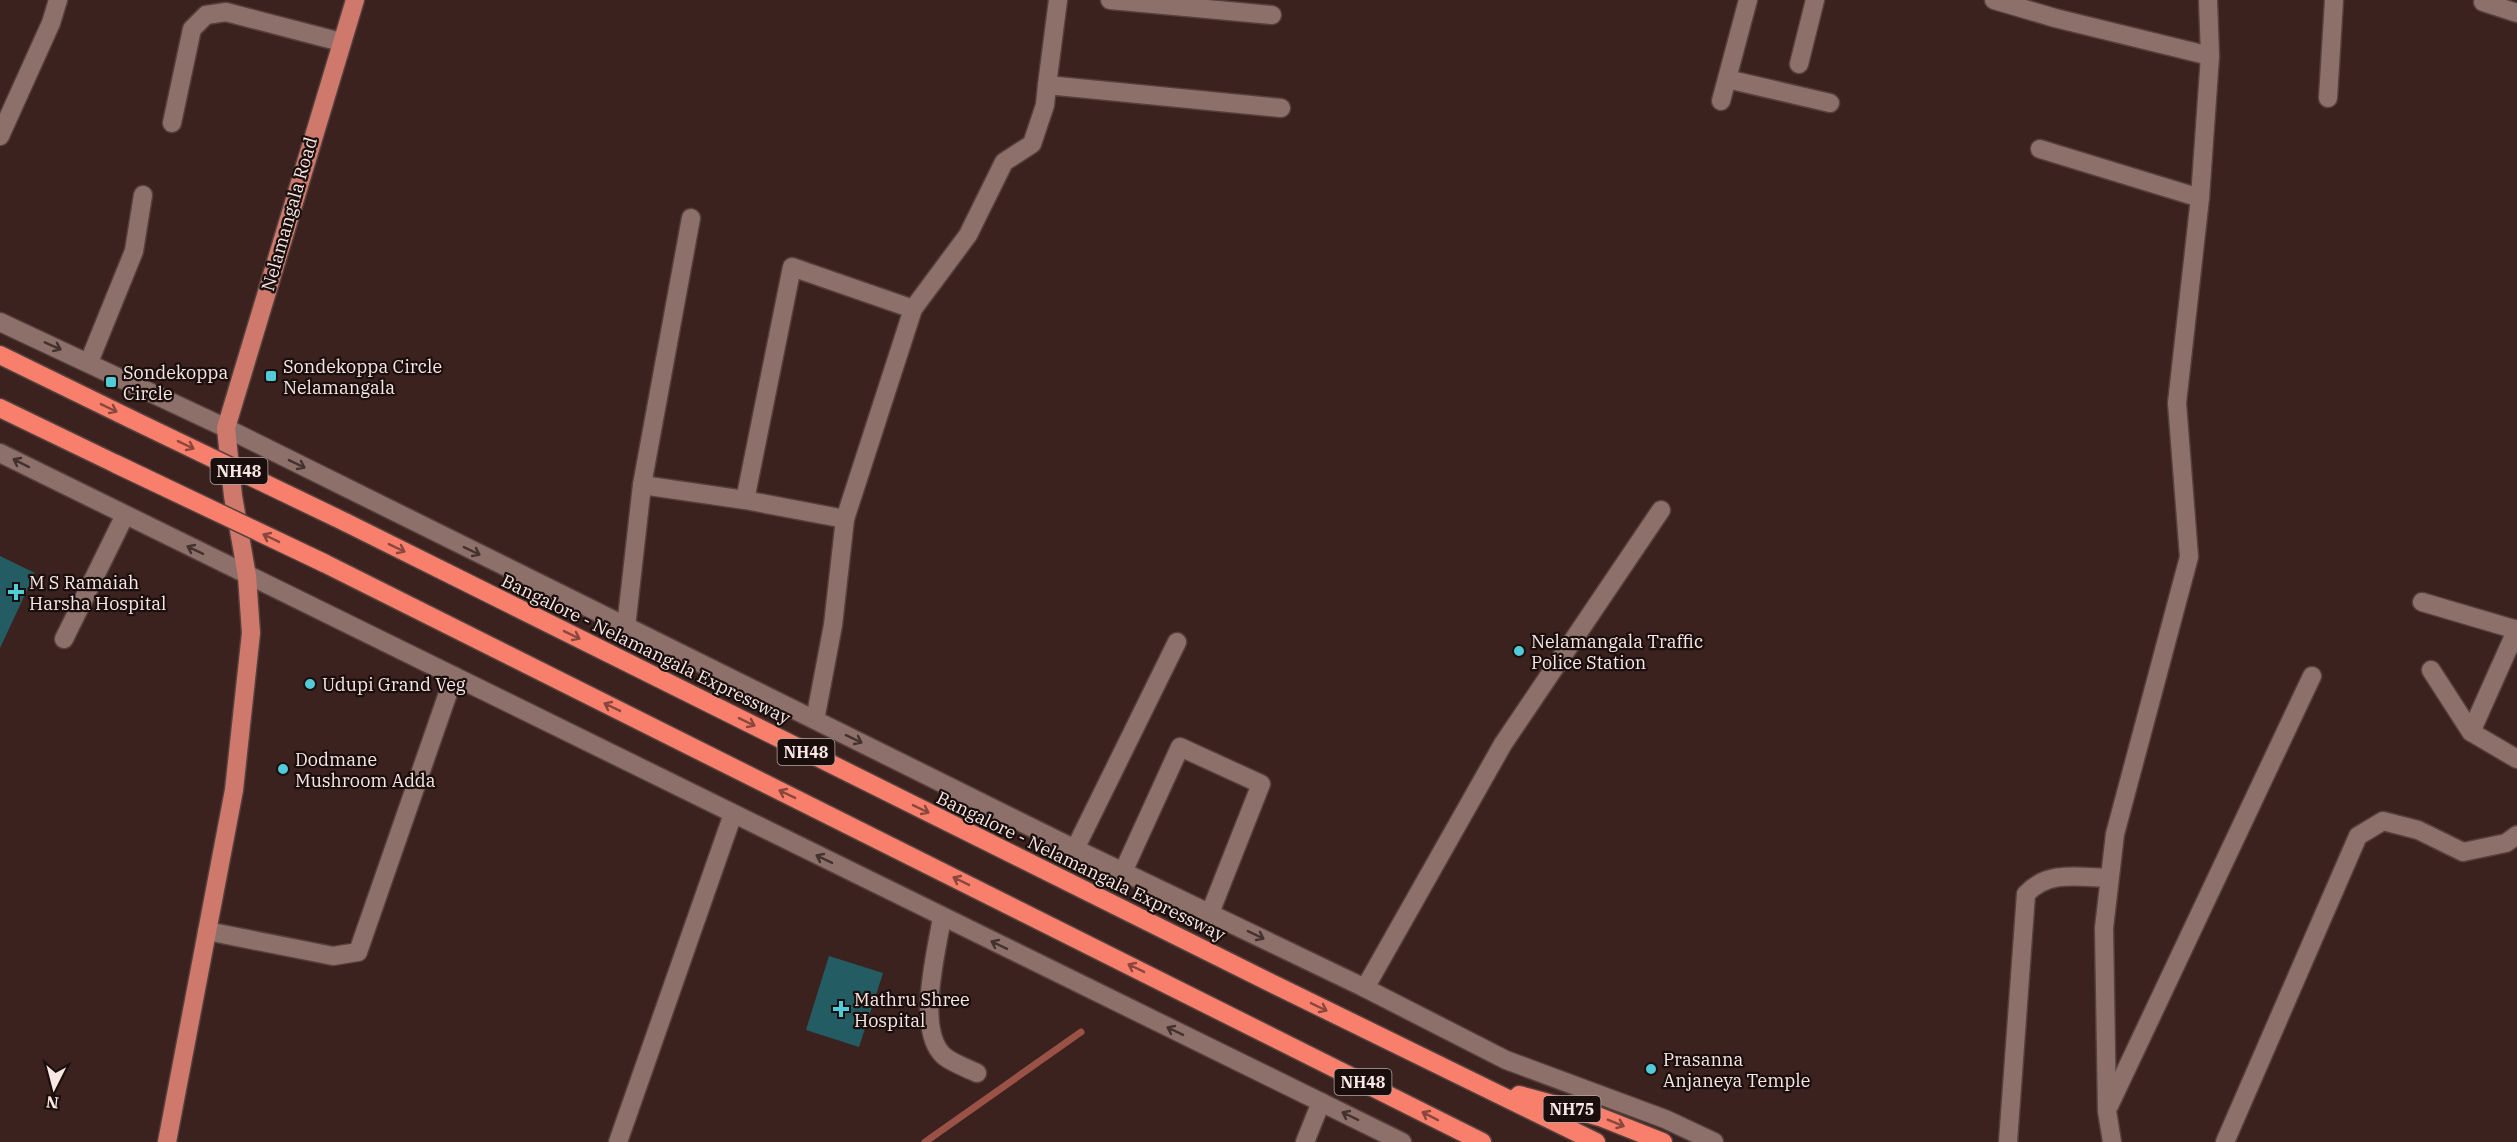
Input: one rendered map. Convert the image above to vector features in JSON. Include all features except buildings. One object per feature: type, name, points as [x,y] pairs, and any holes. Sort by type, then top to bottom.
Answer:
[{"type":"highway","name":"Bangalore - Nelamangala Expressway","points":[[0,355],[345,522],[1256,976],[1596,1142]]},
{"type":"highway","name":"NH48","points":[[0,408],[324,563],[1482,1142]]},
{"type":"highway","name":"NH75","points":[[1479,1084],[1600,1117],[1662,1142]]},
{"type":"main road","name":"Nelamangala Road","points":[[226,428],[355,0]]},
{"type":"main road","points":[[167,1142],[234,790],[251,633],[248,576],[233,496],[226,428]]},
{"type":"street","points":[[0,136],[51,22],[58,0]]},
{"type":"street","points":[[815,720],[833,624],[845,519],[913,309],[968,235],[1004,162],[1032,144],[1045,105],[1058,0]]},
{"type":"street","points":[[1110,0],[1272,15]]},
{"type":"street","points":[[1799,64],[1815,0]]},
{"type":"street","points":[[1994,0],[2055,18],[2210,56]]},
{"type":"street","points":[[2112,1142],[2107,1111],[2103,928],[2109,878],[2115,834],[2189,557],[2177,403],[2200,198],[2210,56],[2208,0]]},
{"type":"street","points":[[2328,98],[2334,0]]},
{"type":"street","points":[[1721,101],[1745,2]]},
{"type":"street","points":[[2483,2],[2517,13]]},
{"type":"street","points":[[172,123],[192,29],[206,15],[226,12],[341,42]]},
{"type":"street","points":[[1727,79],[1830,103]]},
{"type":"street","points":[[1047,85],[1281,108]]},
{"type":"street","points":[[2040,149],[2200,198]]},
{"type":"street","points":[[89,362],[134,251],[143,195]]},
{"type":"street","points":[[626,627],[642,485],[691,219]]},
{"type":"street","points":[[745,500],[792,267],[913,309]]},
{"type":"street","points":[[0,322],[226,428],[1075,849],[1365,988],[1506,1060],[1665,1119],[1714,1142]]},
{"type":"street","points":[[0,453],[1402,1142]]},
{"type":"street","points":[[642,485],[745,500],[845,519]]},
{"type":"street","points":[[1365,988],[1503,744],[1660,510]]},
{"type":"street","points":[[64,639],[125,516]]},
{"type":"street","points":[[2422,602],[2517,630],[2471,732]]},
{"type":"street","points":[[1075,849],[1177,642]]},
{"type":"street","points":[[2431,670],[2471,732],[2517,759]]},
{"type":"street","points":[[207,931],[333,956],[358,952],[454,676]]},
{"type":"street","points":[[2107,1111],[2312,676]]},
{"type":"street","points":[[1123,872],[1180,747],[1261,784],[1210,913]]},
{"type":"street","points":[[618,1142],[733,814]]},
{"type":"street","points":[[2225,1142],[2358,836],[2383,821],[2418,830],[2463,852],[2506,843],[2517,835]]},
{"type":"street","points":[[2008,1142],[2026,894],[2037,883],[2058,877],[2109,878]]},
{"type":"street","points":[[942,917],[928,1011],[932,1037],[944,1056],[977,1073]]},
{"type":"street","points":[[1305,1142],[1321,1102]]},
{"type":"waterway","points":[[925,1142],[1081,1032]]},
{"type":"place","name":"Sondekoppa Circle Nelamangala","points":[[271,376]]},
{"type":"place","name":"Sondekoppa Circle","points":[[111,382]]},
{"type":"place","name":"M S Ramaiah Harsha Hospital","points":[[16,592]]},
{"type":"place","name":"Nelamangala Traffic Police Station","points":[[1519,651]]},
{"type":"place","name":"Udupi Grand Veg","points":[[310,684]]},
{"type":"place","name":"Dodmane Mushroom Adda","points":[[283,769]]},
{"type":"place","name":"Mathru Shree Hospital","points":[[841,1009]]},
{"type":"place","name":"Prasanna Anjaneya Temple","points":[[1651,1069]]}]
